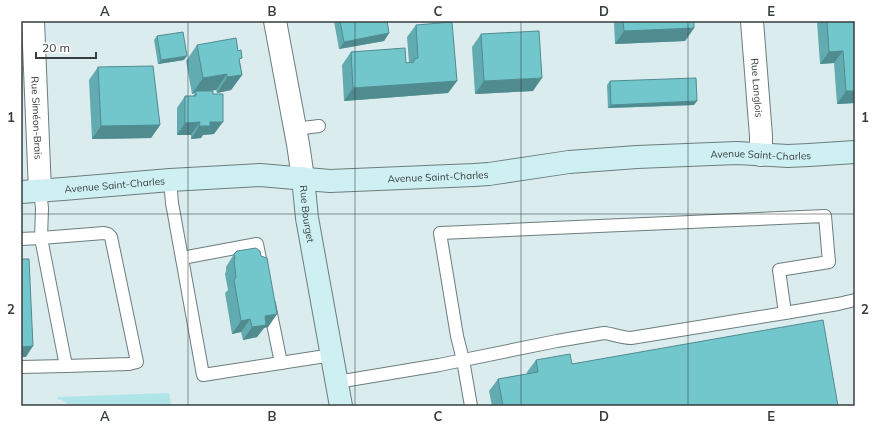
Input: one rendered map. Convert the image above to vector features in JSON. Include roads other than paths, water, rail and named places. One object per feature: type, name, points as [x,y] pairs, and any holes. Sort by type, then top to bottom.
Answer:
[{"type":"street","name":"Rue Siméon-Brais","points":[[31,191],[33,21]]},
{"type":"street","name":"Rue Bourget","points":[[276,21],[303,178],[307,218],[341,406]]},
{"type":"street","name":"Rue Langlois","points":[[752,21],[761,136],[761,154]]},
{"type":"street","name":"Avenue Saint-Charles","points":[[31,191],[170,180],[260,175],[330,181],[489,174],[569,162],[644,157],[737,153],[809,156],[855,152]]},
{"type":"lane","points":[[295,129],[319,126]]},
{"type":"lane","points":[[170,180],[172,203],[202,375],[332,355]]},
{"type":"lane","points":[[31,191],[42,208],[41,238],[66,366]]},
{"type":"lane","points":[[471,406],[457,336],[440,233],[825,216],[828,262],[779,270],[785,313]]},
{"type":"lane","points":[[21,239],[104,232],[111,237],[136,362],[129,364],[21,367]]},
{"type":"lane","points":[[182,258],[257,244],[263,274]]},
{"type":"lane","points":[[268,296],[281,363]]},
{"type":"lane","points":[[337,382],[604,333],[631,338],[855,300]]}]
